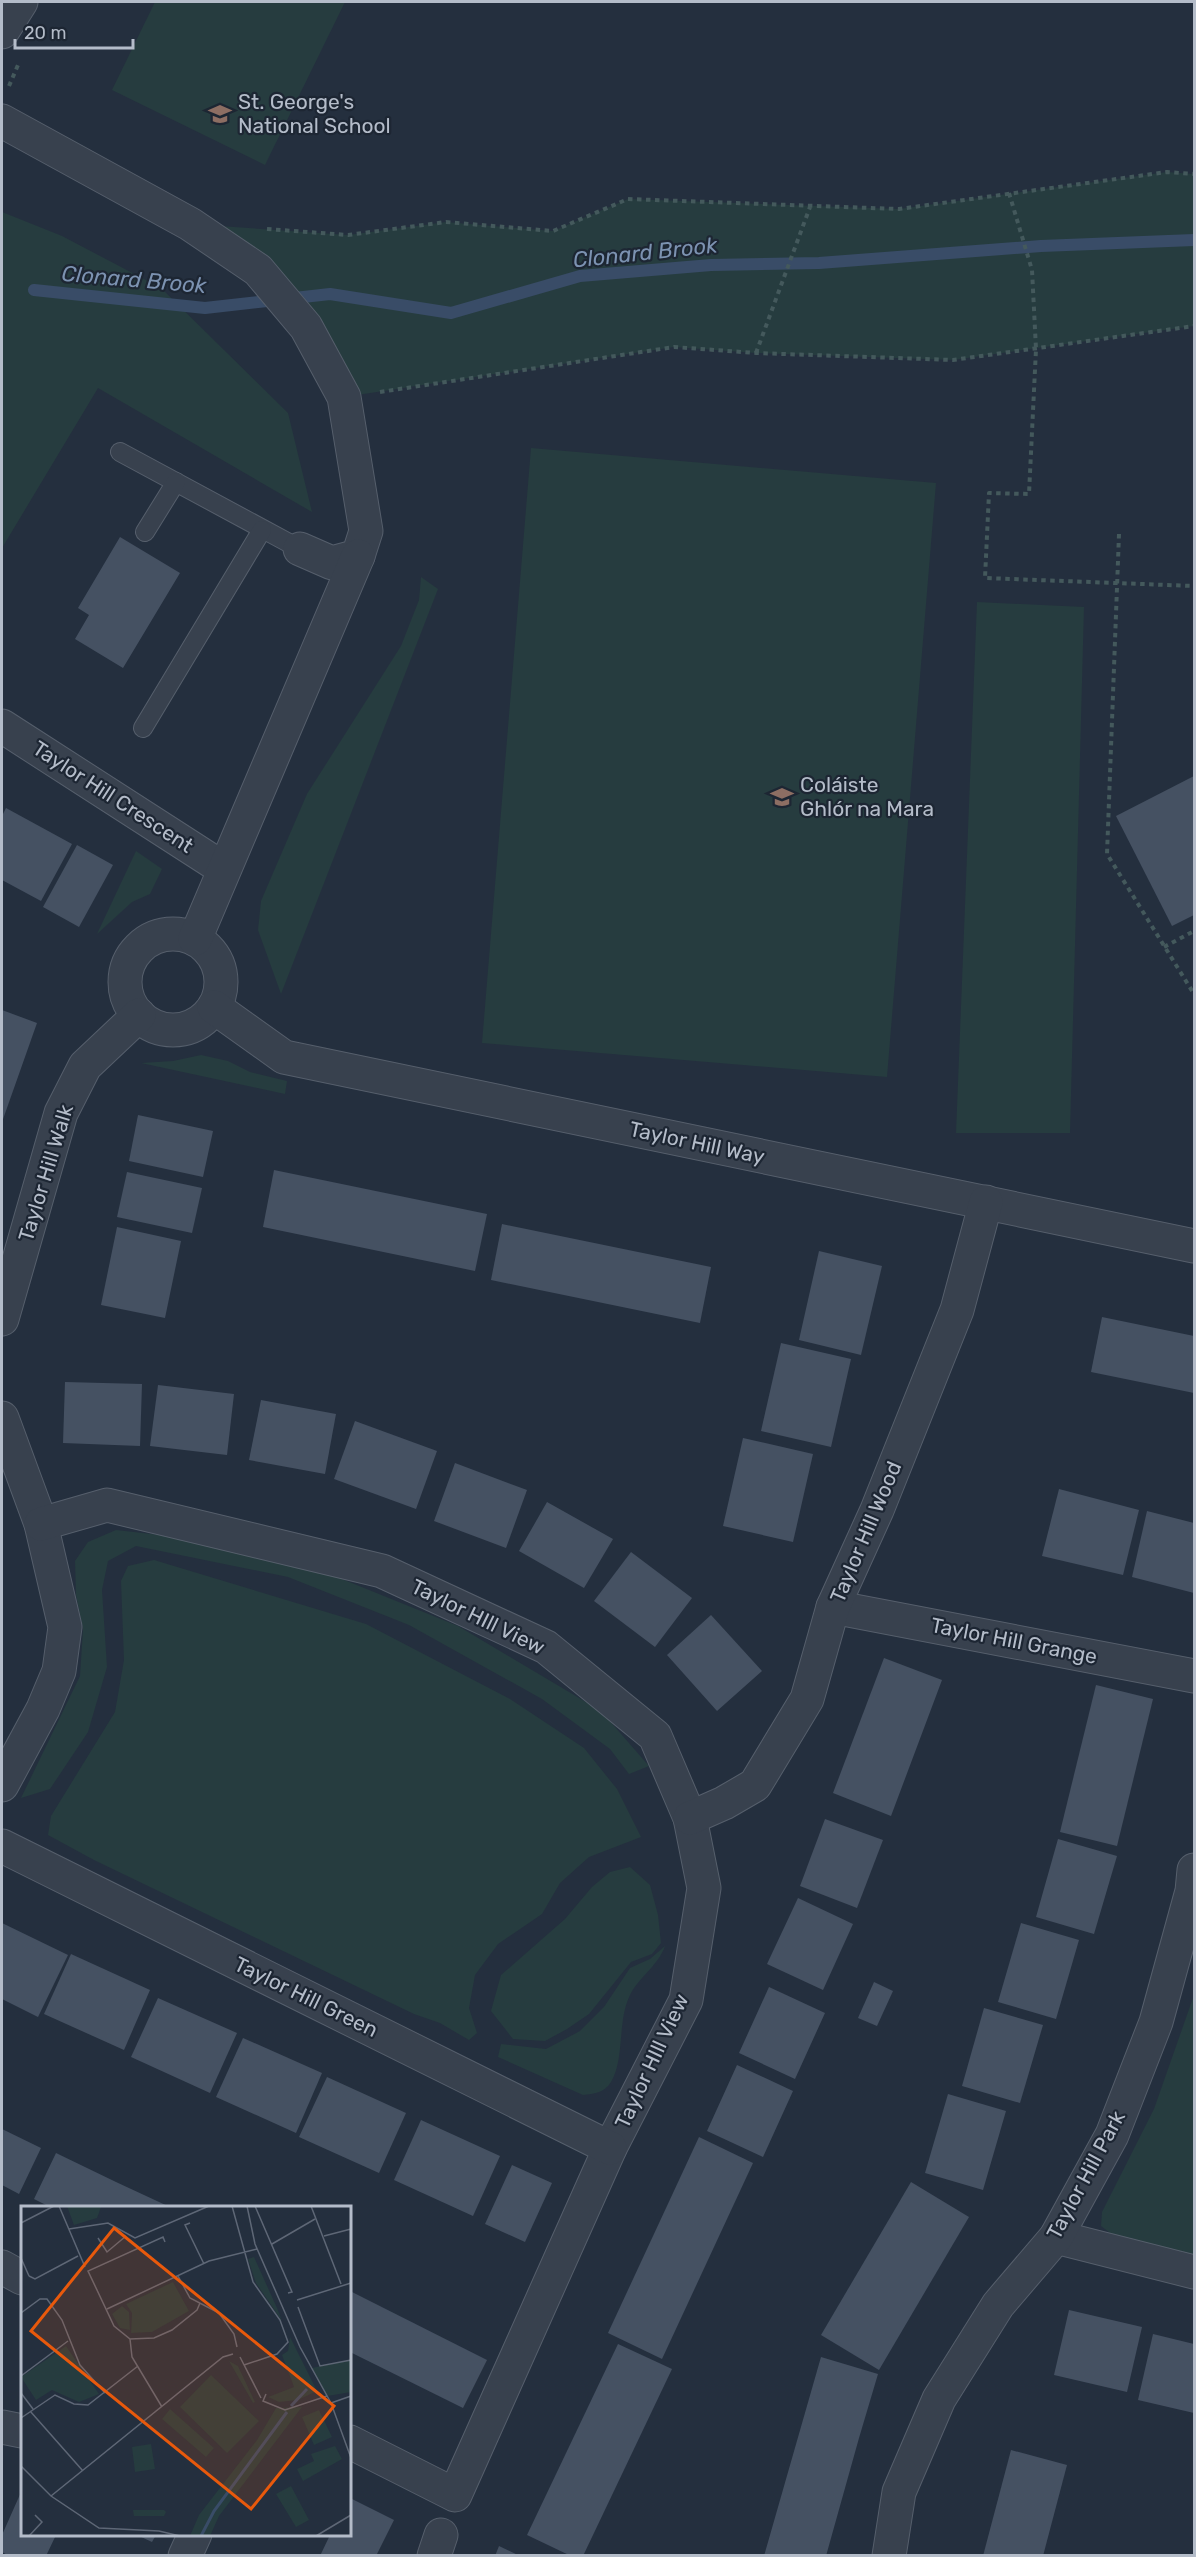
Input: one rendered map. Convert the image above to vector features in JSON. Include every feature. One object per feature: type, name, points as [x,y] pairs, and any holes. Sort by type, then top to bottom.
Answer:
[{"type":"street","points":[[2,32],[21,2]]},
{"type":"street","points":[[2,121],[190,224],[258,270],[306,327],[344,397],[366,531],[195,939]]},
{"type":"street","points":[[300,549],[332,563],[357,556]]},
{"type":"street","name":"Taylor Hill Crescent","points":[[2,726],[224,869]]},
{"type":"street","points":[[165,934],[195,939],[207,948],[216,961],[221,976],[220,992],[214,1007],[198,1022],[178,1029],[164,1029],[139,1015],[130,1003],[125,989],[126,974],[134,954],[151,939],[165,934]]},
{"type":"street","name":"Taylor Hill Way","points":[[214,1007],[284,1057],[1194,1246]]},
{"type":"street","name":"Taylor Hill Walk","points":[[2,1319],[61,1113],[85,1066],[139,1015]]},
{"type":"street","name":"Taylor Hill Wood","points":[[690,1818],[724,1803],[755,1785],[807,1699],[833,1607],[877,1510],[957,1310],[986,1202]]},
{"type":"street","points":[[2,1418],[41,1524],[65,1628],[59,1671],[43,1709],[2,1785]]},
{"type":"street","name":"Taylor HIll View","points":[[41,1524],[107,1505],[382,1571],[546,1647],[655,1736],[690,1818],[704,1888],[686,2000],[610,2148],[455,2495],[351,2443]]},
{"type":"street","name":"Taylor Hill Grange","points":[[833,1607],[1194,1676]]},
{"type":"street","name":"Taylor Hill Green","points":[[2,1846],[610,2148]]},
{"type":"street","name":"Taylor Hill Park","points":[[889,2556],[898,2492],[939,2399],[998,2306],[1056,2237],[1112,2135],[1156,2022],[1192,1891],[1194,1870]]},
{"type":"street","points":[[1056,2237],[1194,2272]]},
{"type":"street","points":[[2,2267],[21,2277]]},
{"type":"street","points":[[2,2427],[21,2430]]},
{"type":"street","points":[[185,2556],[195,2536]]},
{"type":"lane","points":[[120,452],[300,549]]},
{"type":"lane","points":[[145,532],[176,482]]},
{"type":"lane","points":[[143,728],[262,530]]},
{"type":"path","points":[[258,229],[348,235],[446,222],[553,231],[628,199],[899,209],[1167,172],[1194,174]]},
{"type":"path","points":[[1009,193],[1032,270],[1036,349],[1029,494],[989,493],[985,578],[1194,586]]},
{"type":"path","points":[[756,353],[810,207]]},
{"type":"path","points":[[344,397],[674,347],[756,353],[952,360],[1194,326]]},
{"type":"path","points":[[1119,534],[1107,854],[1193,992]]},
{"type":"path","points":[[1164,947],[1194,932]]},
{"type":"green space","points":[[155,2],[345,2],[265,165],[112,90]]},
{"type":"green space","points":[[1167,172],[1194,174],[1194,326],[953,360],[756,353],[674,347],[344,397],[306,327],[190,224],[348,235],[446,222],[553,231],[628,199],[899,209]]},
{"type":"green space","points":[[2,212],[62,236],[161,288],[288,413],[312,512],[98,388],[2,548]]},
{"type":"green space","points":[[531,448],[936,483],[887,1077],[482,1043]]},
{"type":"green space","points":[[421,577],[438,589],[281,994],[258,930],[261,901],[307,794],[401,646],[419,600]]},
{"type":"green space","points":[[977,602],[1084,607],[1070,1133],[956,1133]]},
{"type":"green space","points":[[136,851],[162,869],[150,894],[132,902],[97,934]]},
{"type":"green space","points":[[201,1055],[228,1061],[250,1072],[287,1081],[285,1094],[141,1063],[173,1061]]},
{"type":"green space","points":[[116,1530],[187,1538],[327,1573],[458,1626],[601,1711],[649,1766],[629,1774],[610,1749],[542,1699],[409,1625],[288,1577],[136,1546],[108,1561],[102,1590],[107,1667],[88,1732],[50,1789],[21,1798],[80,1676],[83,1629],[76,1595],[75,1561],[88,1542]]},
{"type":"green space","points":[[154,1560],[366,1624],[510,1699],[584,1748],[617,1789],[641,1837],[589,1857],[560,1883],[542,1914],[498,1944],[475,1975],[469,2008],[477,2033],[469,2040],[440,2023],[414,2014],[94,1860],[48,1835],[51,1816],[115,1712],[124,1660],[121,1581],[128,1566]]},
{"type":"green space","points":[[630,1867],[650,1885],[658,1915],[661,1943],[652,1954],[631,1962],[589,2014],[567,2029],[545,2041],[513,2039],[491,2011],[501,1975],[565,1919],[592,1887],[610,1872]]},
{"type":"green space","points":[[665,1946],[658,1960],[630,1995],[626,2005],[615,2073],[611,2082],[602,2091],[583,2095],[498,2057],[501,2044],[546,2049],[580,2031],[604,2007],[630,1968],[650,1959]]},
{"type":"green space","points":[[1194,1995],[1194,2258],[1113,2235],[1101,2226],[1102,2212],[1154,2109]]},
{"type":"building","points":[[120,537],[180,573],[123,668],[75,639],[89,615],[78,608]]},
{"type":"building","points":[[1194,776],[1194,915],[1172,926],[1116,816]]},
{"type":"building","points":[[6,808],[72,844],[41,901],[2,880],[2,816]]},
{"type":"building","points":[[77,845],[113,865],[79,927],[43,907]]},
{"type":"building","points":[[2,1010],[37,1023],[2,1122]]},
{"type":"building","points":[[138,1115],[213,1131],[203,1177],[129,1161]]},
{"type":"building","points":[[274,1170],[487,1214],[475,1271],[263,1227]]},
{"type":"building","points":[[127,1172],[202,1188],[192,1233],[117,1217]]},
{"type":"building","points":[[502,1224],[711,1267],[700,1323],[491,1280]]},
{"type":"building","points":[[117,1227],[181,1241],[165,1318],[101,1305]]},
{"type":"building","points":[[819,1251],[882,1266],[861,1355],[799,1340]]},
{"type":"building","points":[[1102,1317],[1194,1336],[1194,1393],[1091,1372]]},
{"type":"building","points":[[781,1343],[851,1359],[831,1447],[761,1431]]},
{"type":"building","points":[[65,1382],[142,1384],[140,1446],[63,1443]]},
{"type":"building","points":[[158,1385],[234,1394],[227,1455],[150,1446]]},
{"type":"building","points":[[261,1400],[336,1414],[325,1474],[249,1460]]},
{"type":"building","points":[[355,1421],[437,1451],[416,1509],[334,1479]]},
{"type":"building","points":[[743,1438],[813,1454],[793,1542],[723,1526]]},
{"type":"building","points":[[455,1463],[527,1490],[506,1548],[434,1521]]},
{"type":"building","points":[[1059,1489],[1139,1510],[1123,1575],[1042,1556]]},
{"type":"building","points":[[547,1502],[613,1539],[584,1588],[519,1551]]},
{"type":"building","points":[[1147,1511],[1194,1523],[1194,1593],[1132,1577]]},
{"type":"building","points":[[631,1552],[692,1598],[655,1647],[594,1601]]},
{"type":"building","points":[[711,1615],[762,1671],[717,1711],[667,1655]]},
{"type":"building","points":[[884,1658],[942,1680],[891,1816],[833,1793]]},
{"type":"building","points":[[1096,1685],[1153,1699],[1117,1846],[1060,1832]]},
{"type":"building","points":[[825,1819],[883,1840],[857,1908],[800,1886]]},
{"type":"building","points":[[1058,1839],[1117,1856],[1094,1934],[1036,1917]]},
{"type":"building","points":[[798,1898],[853,1924],[823,1990],[767,1964]]},
{"type":"building","points":[[2,1923],[68,1955],[38,2017],[2,1999]]},
{"type":"building","points":[[1021,1923],[1079,1940],[1056,2019],[998,2002]]},
{"type":"building","points":[[71,1954],[150,1990],[124,2050],[44,2014]]},
{"type":"building","points":[[874,1982],[893,1991],[877,2026],[858,2018]]},
{"type":"building","points":[[769,1987],[825,2013],[795,2079],[739,2053]]},
{"type":"building","points":[[158,1998],[237,2033],[210,2093],[131,2057]]},
{"type":"building","points":[[984,2008],[1043,2025],[1020,2103],[962,2086]]},
{"type":"building","points":[[243,2038],[322,2073],[296,2133],[216,2097]]},
{"type":"building","points":[[737,2065],[793,2091],[763,2157],[707,2131]]},
{"type":"building","points":[[327,2077],[406,2113],[379,2173],[299,2137]]},
{"type":"building","points":[[948,2094],[1006,2111],[983,2190],[925,2173]]},
{"type":"building","points":[[421,2120],[500,2156],[473,2216],[394,2180]]},
{"type":"building","points":[[2,2129],[41,2148],[19,2194],[2,2185]]},
{"type":"building","points":[[699,2137],[753,2163],[662,2359],[608,2333]]},
{"type":"building","points":[[56,2153],[168,2206],[48,2206],[34,2199]]},
{"type":"building","points":[[512,2165],[552,2183],[525,2242],[485,2224]]},
{"type":"building","points":[[911,2182],[969,2217],[879,2370],[821,2335]]},
{"type":"building","points":[[351,2292],[487,2360],[463,2408],[351,2352]]},
{"type":"building","points":[[1069,2310],[1142,2327],[1127,2392],[1054,2375]]},
{"type":"building","points":[[1153,2334],[1194,2344],[1194,2413],[1138,2400]]},
{"type":"building","points":[[618,2344],[672,2369],[583,2556],[571,2556],[527,2535]]},
{"type":"building","points":[[821,2357],[878,2374],[826,2556],[764,2556]]},
{"type":"building","points":[[1011,2450],[1067,2465],[1043,2556],[983,2556]]},
{"type":"building","points":[[21,2492],[21,2536],[56,2536],[46,2556],[9,2556],[2,2552],[2,2535]]},
{"type":"building","points":[[351,2498],[394,2520],[376,2556],[320,2556],[330,2536],[351,2536]]},
{"type":"building","points":[[139,2536],[155,2536],[152,2542]]},
{"type":"building","points":[[499,2546],[520,2556],[495,2556]]},
{"type":"waterway","name":"Clonard Brook","points":[[34,290],[205,308],[330,294],[451,313],[580,276],[711,265],[819,263],[1041,246],[1194,240]]},
{"type":"place","name":"St. George's National School","points":[[220,114]]},
{"type":"place","name":"Coláiste Ghlór na Mara","points":[[782,797]]}]
